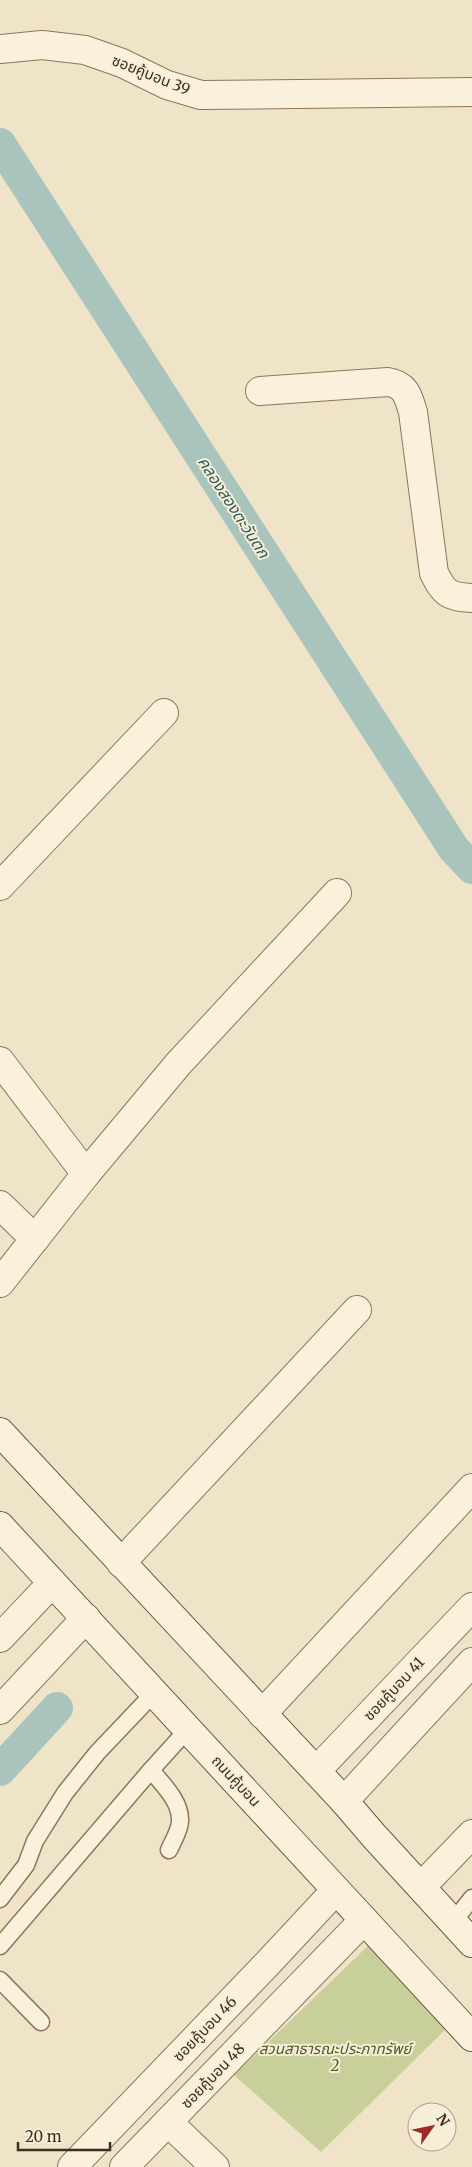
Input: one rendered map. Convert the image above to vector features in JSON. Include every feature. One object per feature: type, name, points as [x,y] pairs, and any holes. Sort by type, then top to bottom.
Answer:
[{"type":"street","name":"ซอยคู้บอน 39","points":[[0,49],[42,44],[85,50],[122,63],[167,85],[201,95],[472,92]]},
{"type":"street","points":[[260,392],[388,382],[398,384],[405,389],[413,412],[434,573],[442,590],[456,597],[472,598]]},
{"type":"street","points":[[0,886],[164,712]]},
{"type":"street","points":[[0,1283],[86,1174],[179,1063],[337,893]]},
{"type":"street","points":[[0,1061],[86,1174]]},
{"type":"street","points":[[0,1205],[35,1239]]},
{"type":"street","points":[[121,1563],[357,1310]]},
{"type":"street","points":[[0,1432],[344,1801],[472,1943]]},
{"type":"street","points":[[262,1714],[472,1488]]},
{"type":"street","name":"ถนนคู้บอน","points":[[0,1526],[472,2037]]},
{"type":"street","points":[[0,1638],[52,1583]]},
{"type":"street","name":"ซอยคู้บอน 41","points":[[316,1771],[472,1607]]},
{"type":"street","points":[[0,1710],[86,1618]]},
{"type":"street","points":[[344,1801],[472,1662]]},
{"type":"street","points":[[421,1888],[472,1834]]},
{"type":"street","name":"ซอยคู้บอน 46","points":[[72,2167],[268,1964],[336,1890]]},
{"type":"street","name":"ซอยคู้บอน 48","points":[[124,2167],[364,1920]]},
{"type":"street","points":[[168,2122],[215,2167]]},
{"type":"lane","points":[[0,1899],[26,1865],[35,1841],[65,1793],[97,1754],[154,1693]]},
{"type":"lane","points":[[0,1946],[188,1729]]},
{"type":"lane","points":[[151,1770],[169,1792],[178,1807],[180,1820],[169,1850]]},
{"type":"lane","points":[[453,1922],[472,1898]]},
{"type":"lane","points":[[0,1980],[41,2022]]},
{"type":"green space","name":"สวนสาธารณะประภาทรัพย์ 2","points":[[372,1942],[448,2027],[321,2152],[234,2075]]},
{"type":"waterway","name":"คลองสองตะวันตก","points":[[0,144],[454,849],[472,868]]},
{"type":"waterway","points":[[0,1770],[57,1708]]}]
